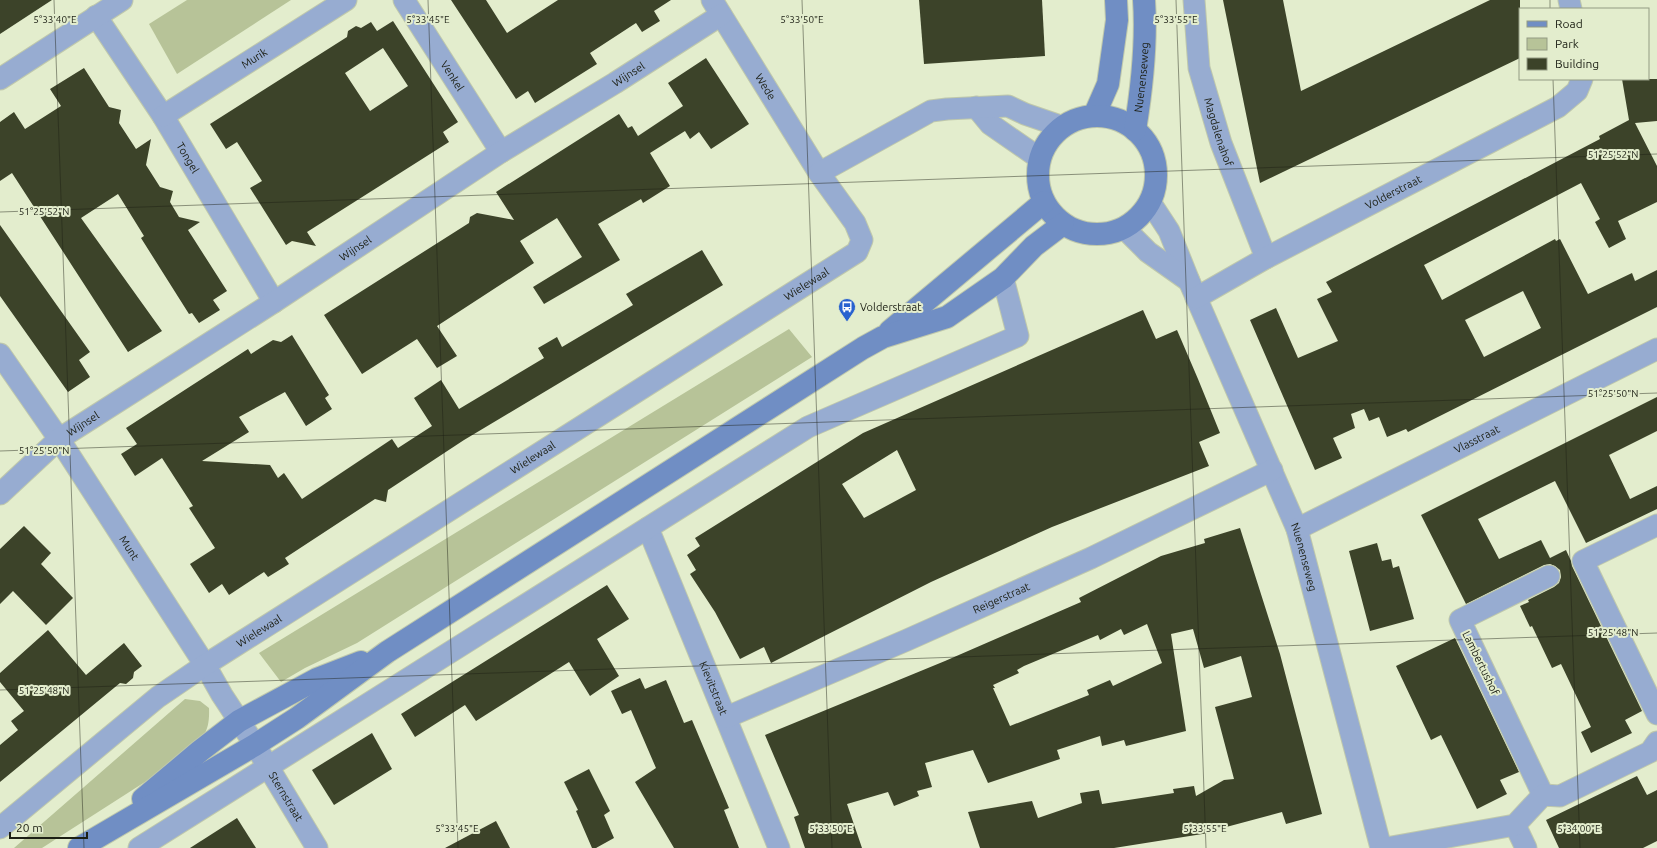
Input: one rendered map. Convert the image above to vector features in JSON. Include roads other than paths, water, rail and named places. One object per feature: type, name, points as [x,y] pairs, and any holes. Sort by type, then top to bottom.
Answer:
[{"type":"main road","points":[[1094,116],[1108,84],[1117,20],[1116,0]]},
{"type":"main road","name":"Nuenenseweg","points":[[1135,130],[1141,95],[1146,18],[1144,0]]},
{"type":"main road","points":[[1094,116],[1116,119],[1135,130],[1151,151],[1157,177],[1150,202],[1139,217],[1124,228],[1103,235],[1082,233],[1063,224],[1052,214],[1044,202],[1039,189],[1037,172],[1039,158],[1045,147],[1063,127],[1078,119],[1094,116]]},
{"type":"main road","points":[[79,848],[112,827],[255,745],[297,718],[387,652],[836,365],[883,337],[1044,202]]},
{"type":"main road","points":[[883,337],[947,317],[1003,278],[1034,246],[1063,224]]},
{"type":"main road","points":[[112,827],[200,751],[239,721],[317,678],[387,652]]},
{"type":"street","points":[[0,79],[122,0]]},
{"type":"street","name":"Murik","points":[[163,116],[346,0]]},
{"type":"street","name":"Venkel","points":[[404,0],[501,152]]},
{"type":"street","name":"Magdalenahof","points":[[1194,0],[1199,68],[1221,143],[1266,258]]},
{"type":"street","name":"Wijnsel","points":[[0,494],[59,439],[274,302],[501,152],[615,83],[716,7]]},
{"type":"street","name":"Wede","points":[[716,7],[819,173]]},
{"type":"street","name":"Tongel","points":[[96,16],[163,116],[274,302]]},
{"type":"street","name":"Volderstraat","points":[[1192,289],[1266,258],[1558,107],[1577,91],[1582,80]]},
{"type":"street","points":[[819,173],[931,111],[1008,106],[1025,114],[1063,127]]},
{"type":"street","points":[[976,107],[990,124],[1039,158]]},
{"type":"street","name":"Wielewaal","points":[[0,828],[158,697],[205,665],[857,252],[862,240],[855,223],[819,173]]},
{"type":"street","name":"Nuenenseweg","points":[[1150,202],[1169,231],[1192,289],[1297,529],[1381,848]]},
{"type":"street","points":[[1124,228],[1148,252],[1192,289]]},
{"type":"street","points":[[140,848],[808,428],[1018,336],[1003,278]]},
{"type":"street","name":"Vlasstraat","points":[[1297,529],[1657,349]]},
{"type":"street","name":"Munt","points":[[0,354],[59,439],[255,745]]},
{"type":"street","name":"Reigerstraat","points":[[727,717],[907,640],[1091,558],[1272,470]]},
{"type":"street","points":[[1657,525],[1582,561],[1657,714]]},
{"type":"street","name":"Kievitstraat","points":[[648,528],[727,717],[779,848]]},
{"type":"street","name":"Lambertushof","points":[[1543,796],[1460,620],[1549,576]]},
{"type":"street","points":[[1386,848],[1515,825],[1543,796],[1560,796],[1650,752],[1657,742]]},
{"type":"street","name":"Sternstraat","points":[[255,745],[317,848]]},
{"type":"street","points":[[1515,825],[1526,848]]},
{"type":"place","name":"Volderstraat","points":[[847,322]]}]
